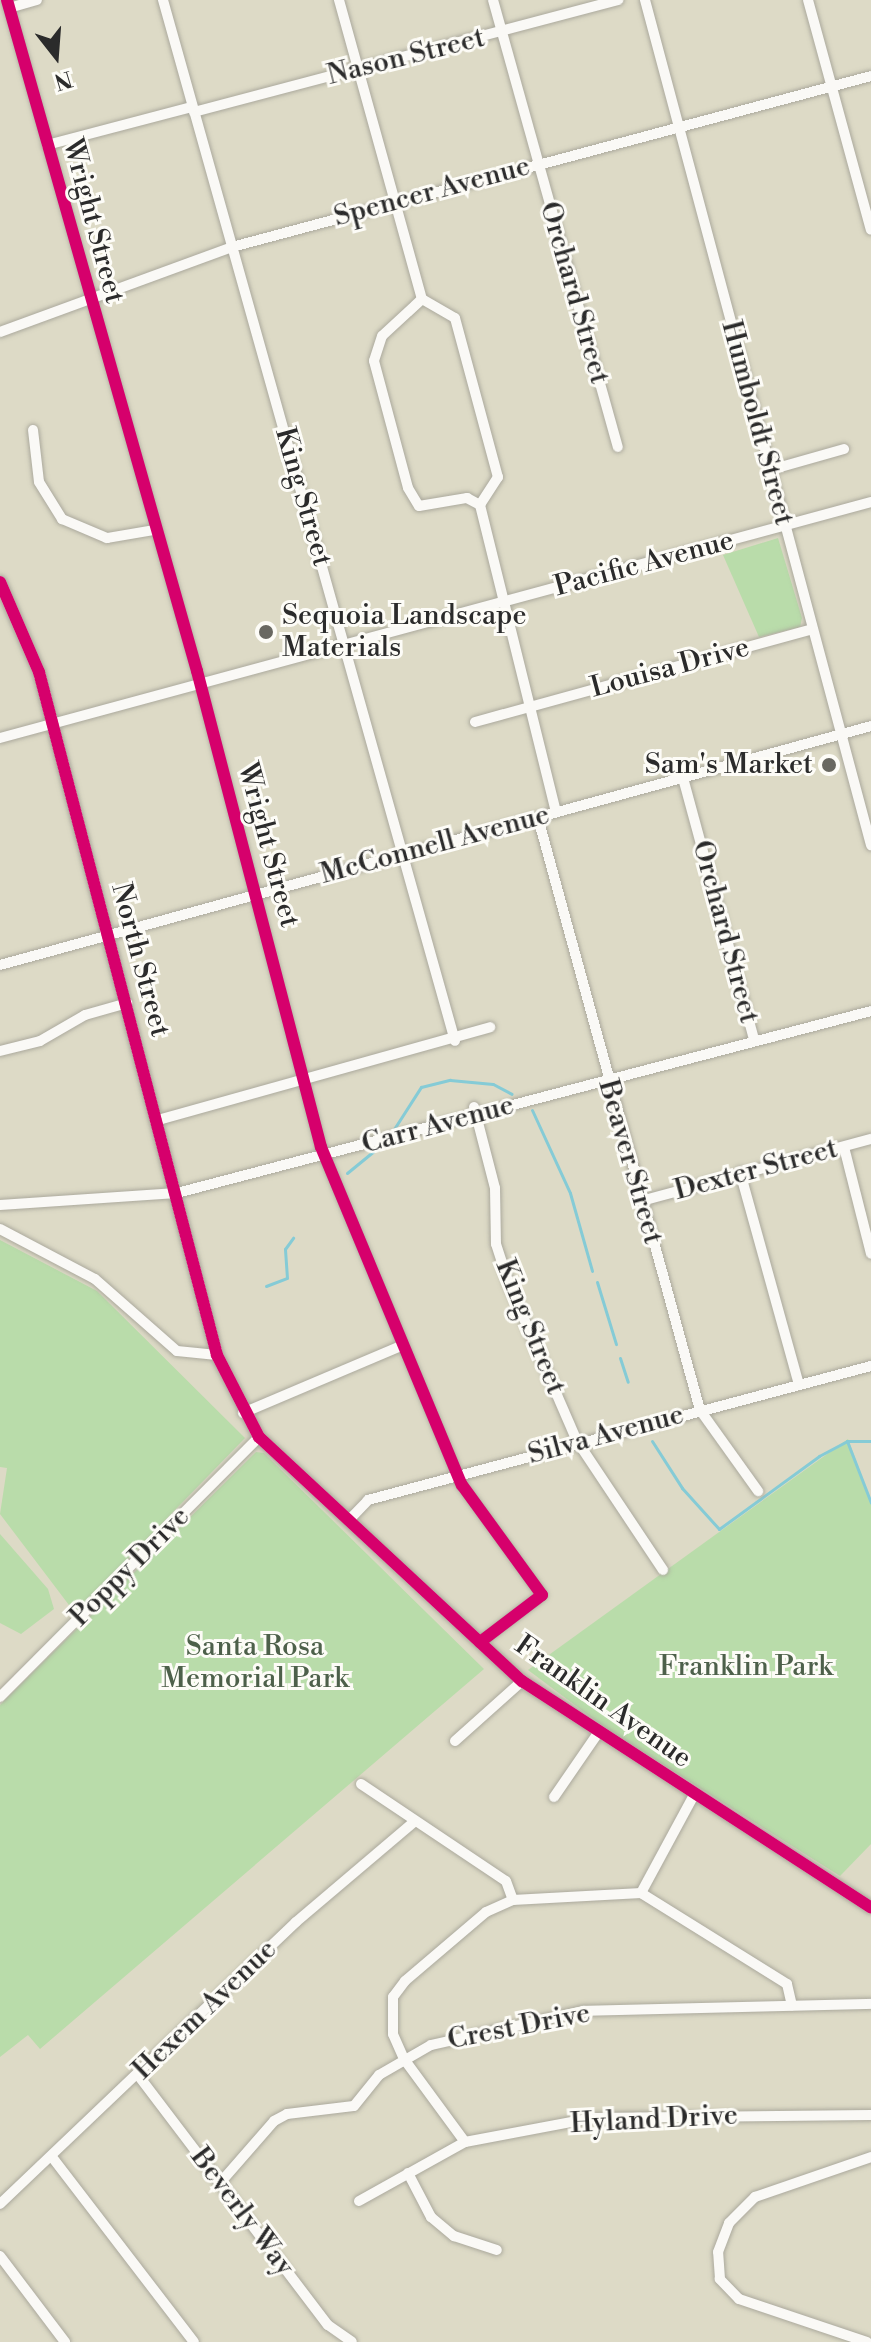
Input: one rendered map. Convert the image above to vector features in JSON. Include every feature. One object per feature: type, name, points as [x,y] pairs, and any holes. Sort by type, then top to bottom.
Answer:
[{"type":"main road","name":"North Street","points":[[0,582],[39,672],[217,1355]]},
{"type":"main road","name":"Franklin Avenue","points":[[217,1355],[243,1413],[259,1437],[522,1681],[871,1908]]},
{"type":"street","points":[[8,4],[37,0]]},
{"type":"street","name":"King Street","points":[[163,0],[346,644],[454,1039]]},
{"type":"street","points":[[339,0],[422,299],[455,318],[498,477],[480,505],[500,602],[556,812]]},
{"type":"street","name":"Orchard Street","points":[[493,0],[618,447]]},
{"type":"street","name":"Nason Street","points":[[47,145],[357,69],[618,0]]},
{"type":"street","name":"Humboldt Street","points":[[645,0],[871,845]]},
{"type":"street","points":[[808,0],[871,230]]},
{"type":"street","name":"Wright Street","points":[[8,4],[154,530],[200,684],[307,1078],[324,1156],[401,1346],[458,1475],[542,1595],[480,1642]]},
{"type":"street","name":"Spencer Avenue","points":[[0,332],[232,247],[871,76]]},
{"type":"street","points":[[422,299],[382,336],[374,361],[408,488],[419,506],[467,498],[480,505]]},
{"type":"street","points":[[33,430],[39,482],[62,519],[107,538],[154,530]]},
{"type":"street","points":[[770,470],[844,449]]},
{"type":"street","name":"Pacific Avenue","points":[[0,738],[871,502]]},
{"type":"street","name":"Louisa Drive","points":[[475,722],[812,629]]},
{"type":"street","name":"McConnell Avenue","points":[[0,965],[871,726]]},
{"type":"street","name":"Orchard Street","points":[[683,778],[754,1039]]},
{"type":"street","name":"Beaver Street","points":[[538,818],[606,1078],[700,1410],[758,1491]]},
{"type":"street","points":[[0,1051],[40,1041],[85,1015],[127,1003]]},
{"type":"street","name":"Carr Avenue","points":[[0,1205],[177,1193],[324,1156],[475,1112],[871,1011]]},
{"type":"street","points":[[158,1120],[490,1027]]},
{"type":"street","name":"King Street","points":[[475,1112],[495,1188],[496,1244],[577,1441],[663,1570]]},
{"type":"street","name":"Dexter Street","points":[[641,1201],[871,1139]]},
{"type":"street","points":[[844,1147],[871,1254]]},
{"type":"street","points":[[740,1172],[799,1385]]},
{"type":"street","points":[[0,1229],[95,1279],[177,1351],[217,1355]]},
{"type":"street","points":[[243,1413],[401,1346]]},
{"type":"street","name":"Silva Avenue","points":[[349,1520],[368,1500],[577,1441],[871,1366]]},
{"type":"street","name":"Poppy Drive","points":[[0,1697],[259,1437]]},
{"type":"street","points":[[455,1741],[522,1681]]},
{"type":"street","points":[[554,1797],[598,1733]]},
{"type":"street","points":[[361,1784],[506,1881],[513,1900]]},
{"type":"street","points":[[641,1893],[694,1795]]},
{"type":"street","name":"Hexem Avenue","points":[[0,2204],[296,1922],[415,1821]]},
{"type":"street","points":[[465,2142],[404,2059],[393,2034],[393,1997],[405,1981],[486,1912],[513,1900],[641,1893],[787,1984],[792,2005]]},
{"type":"street","name":"Crest Drive","points":[[220,2183],[274,2121],[287,2114],[354,2106],[379,2075],[431,2045],[583,2011],[871,2004]]},
{"type":"street","name":"Beverly Way","points":[[138,2075],[328,2325],[352,2342]]},
{"type":"street","name":"Hyland Drive","points":[[359,2201],[465,2142],[592,2118],[871,2115]]},
{"type":"street","points":[[52,2157],[194,2342]]},
{"type":"street","points":[[867,2342],[739,2299],[720,2279],[718,2252],[729,2223],[755,2197],[871,2157]]},
{"type":"street","points":[[408,2173],[431,2217],[454,2236],[497,2250]]},
{"type":"street","points":[[0,2256],[65,2342]]},
{"type":"green space","points":[[778,538],[802,618],[800,627],[759,637],[723,555]]},
{"type":"green space","points":[[0,1240],[97,1291],[245,1438],[75,1613],[0,1514],[7,1468],[0,1467]]},
{"type":"green space","name":"Franklin Park","points":[[848,1439],[871,1501],[871,1844],[840,1876],[611,1732],[528,1670]]},
{"type":"green space","name":"Santa Rosa Memorial Park","points":[[256,1452],[264,1453],[484,1669],[40,2049],[28,2035],[0,2057],[0,1705]]},
{"type":"green space","points":[[0,1534],[48,1589],[54,1609],[21,1634],[0,1623]]},
{"type":"waterway","points":[[394,1129],[421,1087],[450,1080],[493,1084],[512,1094]]},
{"type":"waterway","points":[[532,1110],[570,1193],[592,1271]]},
{"type":"waterway","points":[[347,1173],[380,1146]]},
{"type":"waterway","points":[[266,1286],[287,1278],[285,1249],[293,1238]]},
{"type":"waterway","points":[[597,1282],[616,1344]]},
{"type":"waterway","points":[[620,1358],[628,1382]]},
{"type":"waterway","points":[[652,1441],[682,1488],[719,1529],[819,1456],[847,1441],[871,1441]]},
{"type":"waterway","points":[[847,1441],[871,1503]]},
{"type":"cycle path","points":[[7,0],[197,671],[321,1147],[462,1485],[542,1595],[480,1642]]},
{"type":"cycle path","points":[[0,582],[39,672],[217,1355],[259,1437],[522,1681],[871,1908]]},
{"type":"place","name":"Sequoia Landscape Materials","points":[[266,632]]},
{"type":"place","name":"Sam's Market","points":[[829,765]]}]
